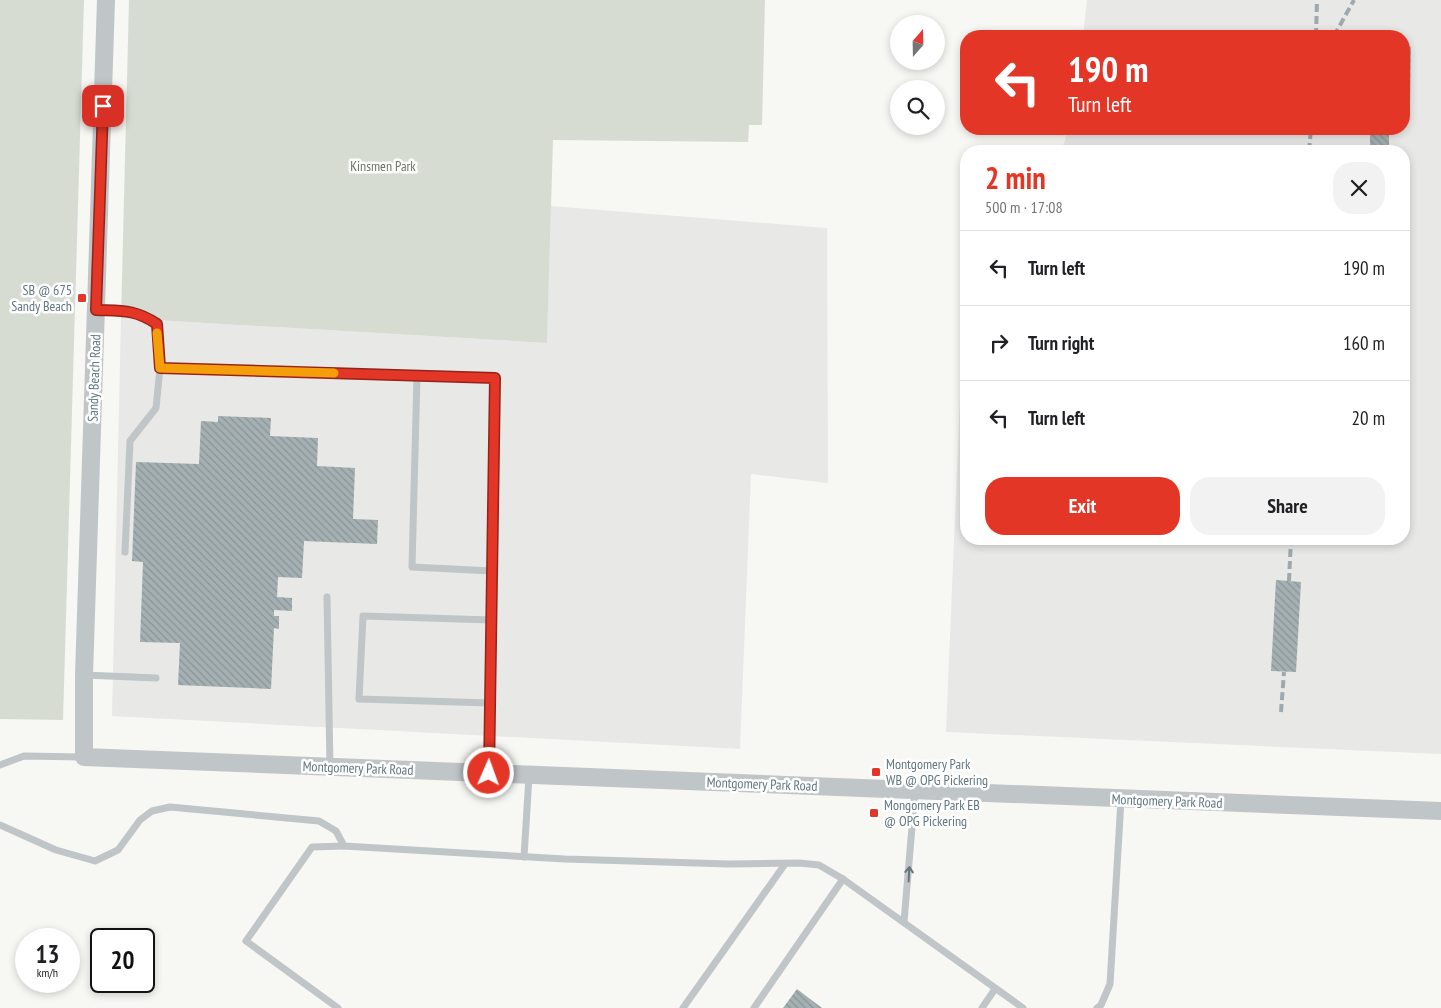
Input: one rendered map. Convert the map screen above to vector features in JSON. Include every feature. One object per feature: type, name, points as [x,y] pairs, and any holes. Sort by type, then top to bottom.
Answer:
[{"type":"street","name":"Sandy Beach Road","points":[[84,757],[84,675],[106,0]]},
{"type":"street","name":"Montgomery Park Road","points":[[84,757],[1441,811]]},
{"type":"lane","points":[[96,310],[127,311],[142,314],[157,324],[160,368],[156,408],[130,441],[125,552]]},
{"type":"lane","points":[[160,368],[495,378],[489,773]]},
{"type":"lane","points":[[417,376],[412,567],[492,571]]},
{"type":"lane","points":[[327,596],[330,767]]},
{"type":"lane","points":[[490,703],[359,699],[363,616],[492,620]]},
{"type":"lane","points":[[84,675],[156,678]]},
{"type":"lane","points":[[0,765],[24,756],[84,757]]},
{"type":"lane","points":[[524,856],[529,776]]},
{"type":"lane","points":[[904,922],[915,789]]},
{"type":"lane","points":[[1097,1008],[1101,1005],[1110,984],[1121,799]]},
{"type":"lane","points":[[0,825],[56,850],[95,861],[118,850],[140,820],[152,811],[170,808],[319,821],[336,831],[344,846]]},
{"type":"lane","points":[[338,1008],[246,941],[312,847],[344,846],[524,856],[785,864],[799,862],[819,865],[843,879],[1022,1008]]},
{"type":"lane","points":[[682,1008],[785,864]]},
{"type":"lane","points":[[754,1008],[843,879]]},
{"type":"lane","points":[[982,1008],[995,989]]},
{"type":"shaded area","points":[[1087,0],[1441,0],[1441,754],[946,732],[960,399],[960,545],[1410,545],[1410,145],[1063,145],[1067,135],[1410,135],[1410,30],[1084,30]]},
{"type":"shaded area","points":[[551,206],[827,228],[828,483],[751,474],[740,749],[112,716],[121,318],[547,343]]},
{"type":"green space","points":[[0,0],[84,0],[63,720],[0,719]]},
{"type":"green space","name":"Kinsmen Park","points":[[129,0],[765,0],[762,125],[749,125],[748,142],[553,140],[547,343],[121,318]]},
{"type":"building","points":[[1410,47],[1411,47],[1410,103]]},
{"type":"building","points":[[1370,135],[1389,135],[1389,145],[1370,145]]},
{"type":"building","points":[[218,416],[271,418],[270,436],[318,438],[317,466],[355,468],[353,519],[378,520],[377,544],[304,541],[302,578],[278,577],[277,597],[292,598],[292,611],[274,610],[274,616],[279,616],[279,629],[274,628],[271,689],[178,685],[180,643],[140,642],[143,562],[132,561],[136,462],[199,464],[201,421],[218,422]]},
{"type":"building","points":[[1276,580],[1301,582],[1296,672],[1271,671]]},
{"type":"building","points":[[797,989],[822,1008],[783,1008]]},
{"type":"railway","points":[[1316,30],[1317,0]]},
{"type":"railway","points":[[1337,30],[1354,0]]},
{"type":"railway","points":[[1310,135],[1310,145]]},
{"type":"railway","points":[[1289,581],[1291,545]]},
{"type":"railway","points":[[1281,712],[1284,672]]},
{"type":"slow traffic","points":[[157,333],[160,368],[334,373]]},
{"type":"place","name":"SB @ 675 Sandy Beach","points":[[82,298]]},
{"type":"place","name":"Montgomery Park WB @ OPG Pickering","points":[[876,772]]},
{"type":"place","name":"Mongomery Park EB @ OPG Pickering","points":[[874,813]]},
{"type":"route","points":[[103,106],[96,310],[127,311],[142,314],[157,324],[160,368],[495,378],[489,773]]}]
